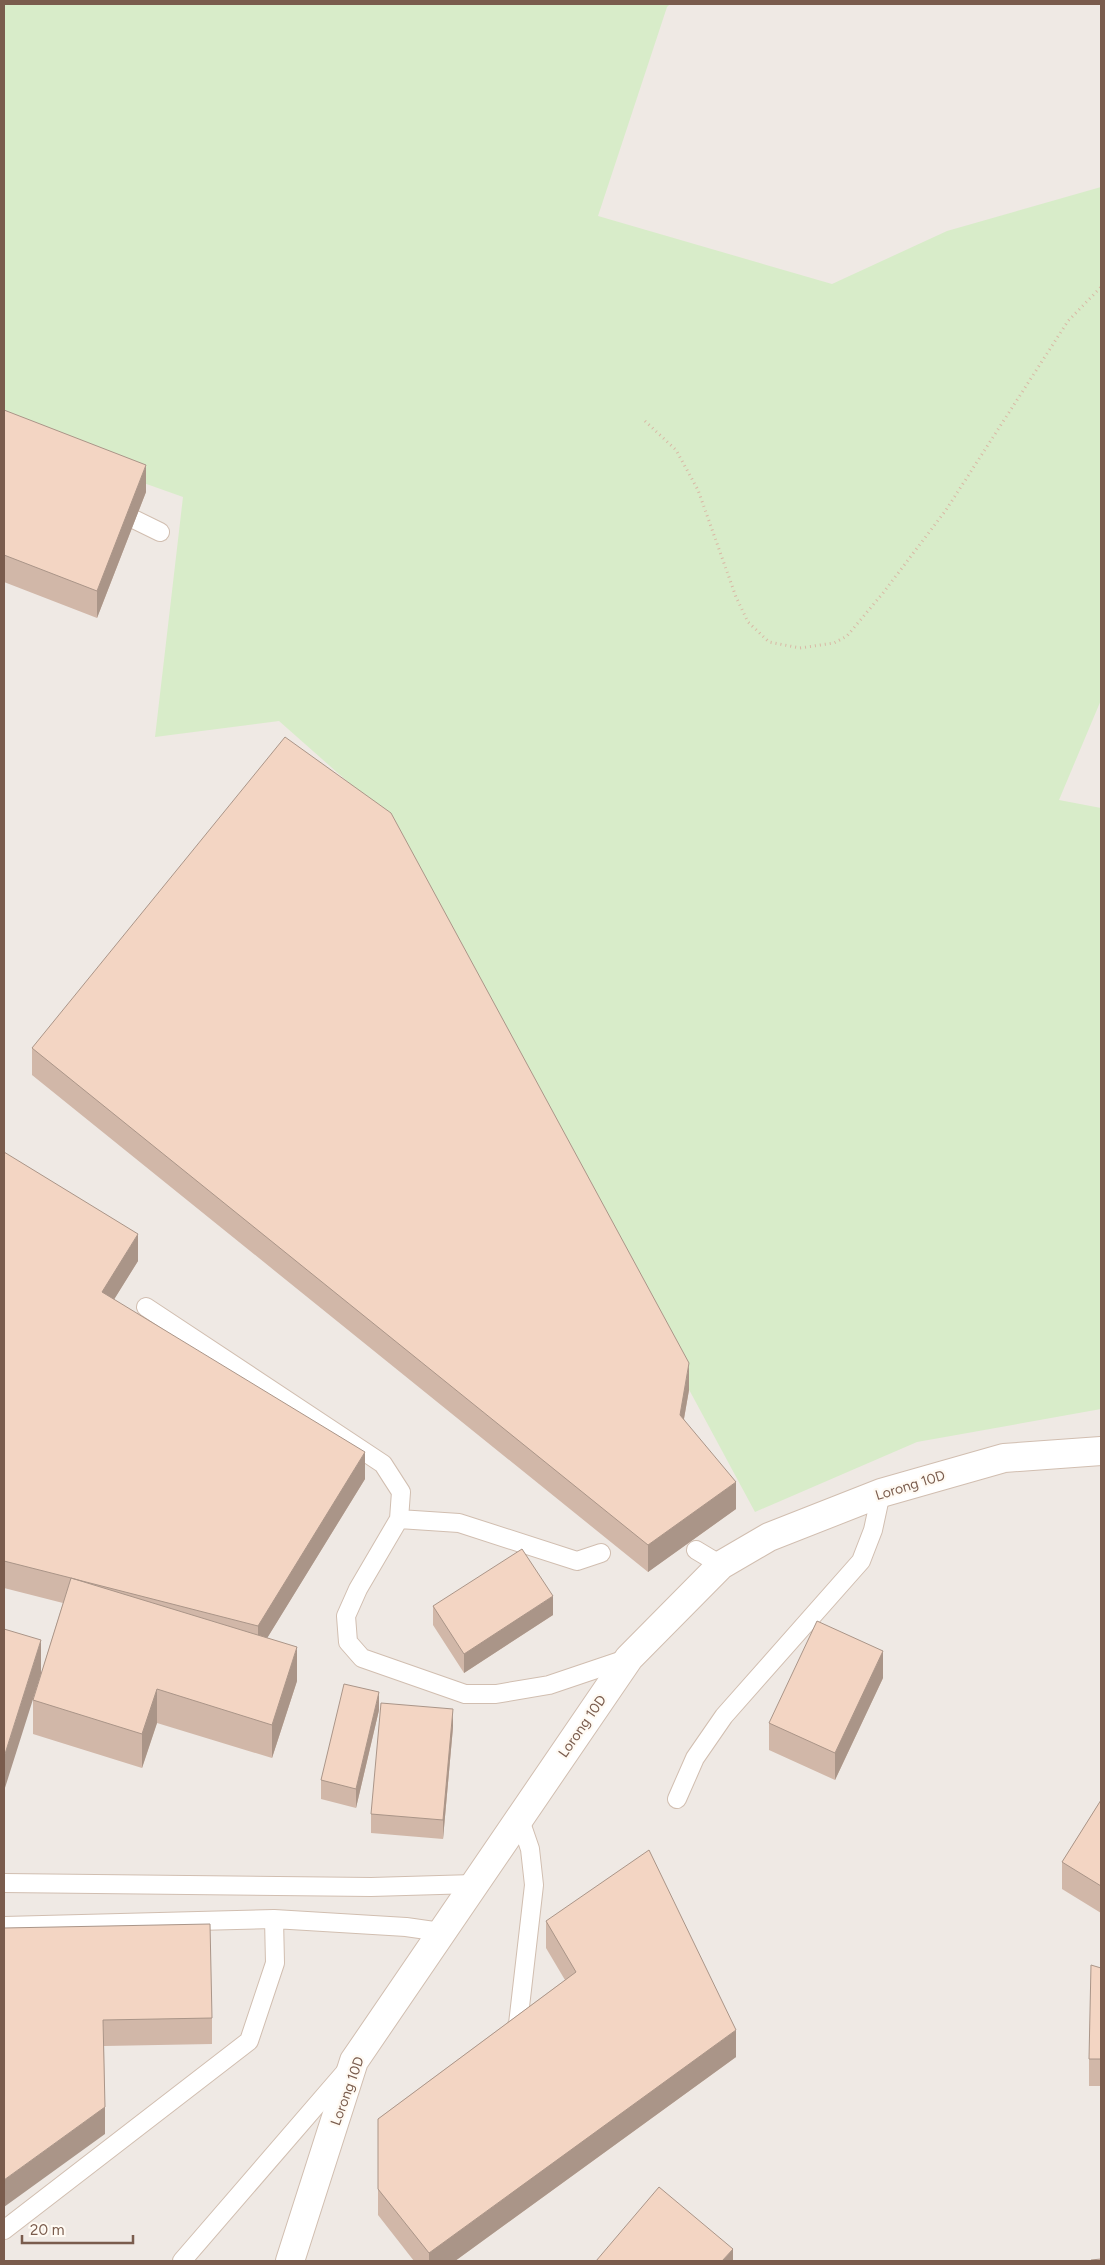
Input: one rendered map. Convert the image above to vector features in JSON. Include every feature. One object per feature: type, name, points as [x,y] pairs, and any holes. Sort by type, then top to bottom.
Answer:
[{"type":"street","name":"Lorong 10D","points":[[290,2261],[354,2061],[628,1658],[721,1565],[769,1536],[881,1493],[1004,1458],[1101,1451]]},
{"type":"lane","points":[[102,503],[160,532]]},
{"type":"lane","points":[[146,1307],[382,1464],[401,1492],[399,1519],[358,1589],[346,1616],[348,1642],[362,1658],[464,1694],[496,1694],[549,1685],[628,1658]]},
{"type":"lane","points":[[677,1799],[695,1758],[724,1716],[861,1561],[873,1530],[881,1493]]},
{"type":"lane","points":[[399,1519],[459,1523],[577,1560],[601,1553]]},
{"type":"lane","points":[[696,1550],[721,1565]]},
{"type":"lane","points":[[501,2046],[508,2040],[518,2024],[534,1885],[530,1849],[519,1817]]},
{"type":"lane","points":[[4,1883],[371,1887],[474,1884]]},
{"type":"lane","points":[[4,1926],[274,1918],[406,1927],[441,1932]]},
{"type":"lane","points":[[4,2230],[249,2041],[275,1963],[274,1918]]},
{"type":"lane","points":[[182,2261],[354,2061]]},
{"type":"path","points":[[645,421],[676,450],[698,490],[736,597],[748,622],[769,642],[800,648],[834,643],[847,636],[946,510],[1068,321],[1101,287]]},
{"type":"shaded area","points":[[4,4],[1101,4],[1101,2261],[4,2261]]},
{"type":"green space","points":[[4,4],[670,4],[667,7],[598,216],[832,284],[947,231],[1101,187],[1101,700],[1059,800],[1101,808],[1101,1409],[917,1442],[755,1512],[374,805],[279,721],[155,737],[183,497],[9,435],[4,436]]},
{"type":"building","points":[[4,410],[146,465],[97,591],[4,555]]},
{"type":"building","points":[[285,737],[391,813],[689,1363],[680,1415],[736,1482],[648,1545],[32,1048]]},
{"type":"building","points":[[4,1152],[138,1234],[102,1292],[365,1452],[258,1626],[4,1561]]},
{"type":"building","points":[[522,1549],[553,1596],[464,1654],[433,1606]]},
{"type":"building","points":[[71,1578],[297,1647],[272,1725],[157,1689],[142,1734],[33,1700]]},
{"type":"building","points":[[817,1621],[883,1651],[835,1753],[769,1723]]},
{"type":"building","points":[[4,1629],[41,1640],[4,1757]]},
{"type":"building","points":[[344,1684],[379,1692],[356,1789],[321,1780]]},
{"type":"building","points":[[381,1703],[453,1709],[443,1820],[371,1814]]},
{"type":"building","points":[[1101,1800],[1101,1886],[1062,1862]]},
{"type":"building","points":[[649,1850],[736,2030],[429,2253],[378,2189],[378,2119],[576,1972],[546,1921]]},
{"type":"building","points":[[210,1924],[212,2018],[103,2020],[105,2107],[4,2180],[4,1928]]},
{"type":"building","points":[[1091,1965],[1101,1968],[1101,2059],[1089,2059]]},
{"type":"building","points":[[659,2187],[733,2249],[722,2261],[596,2261]]}]
